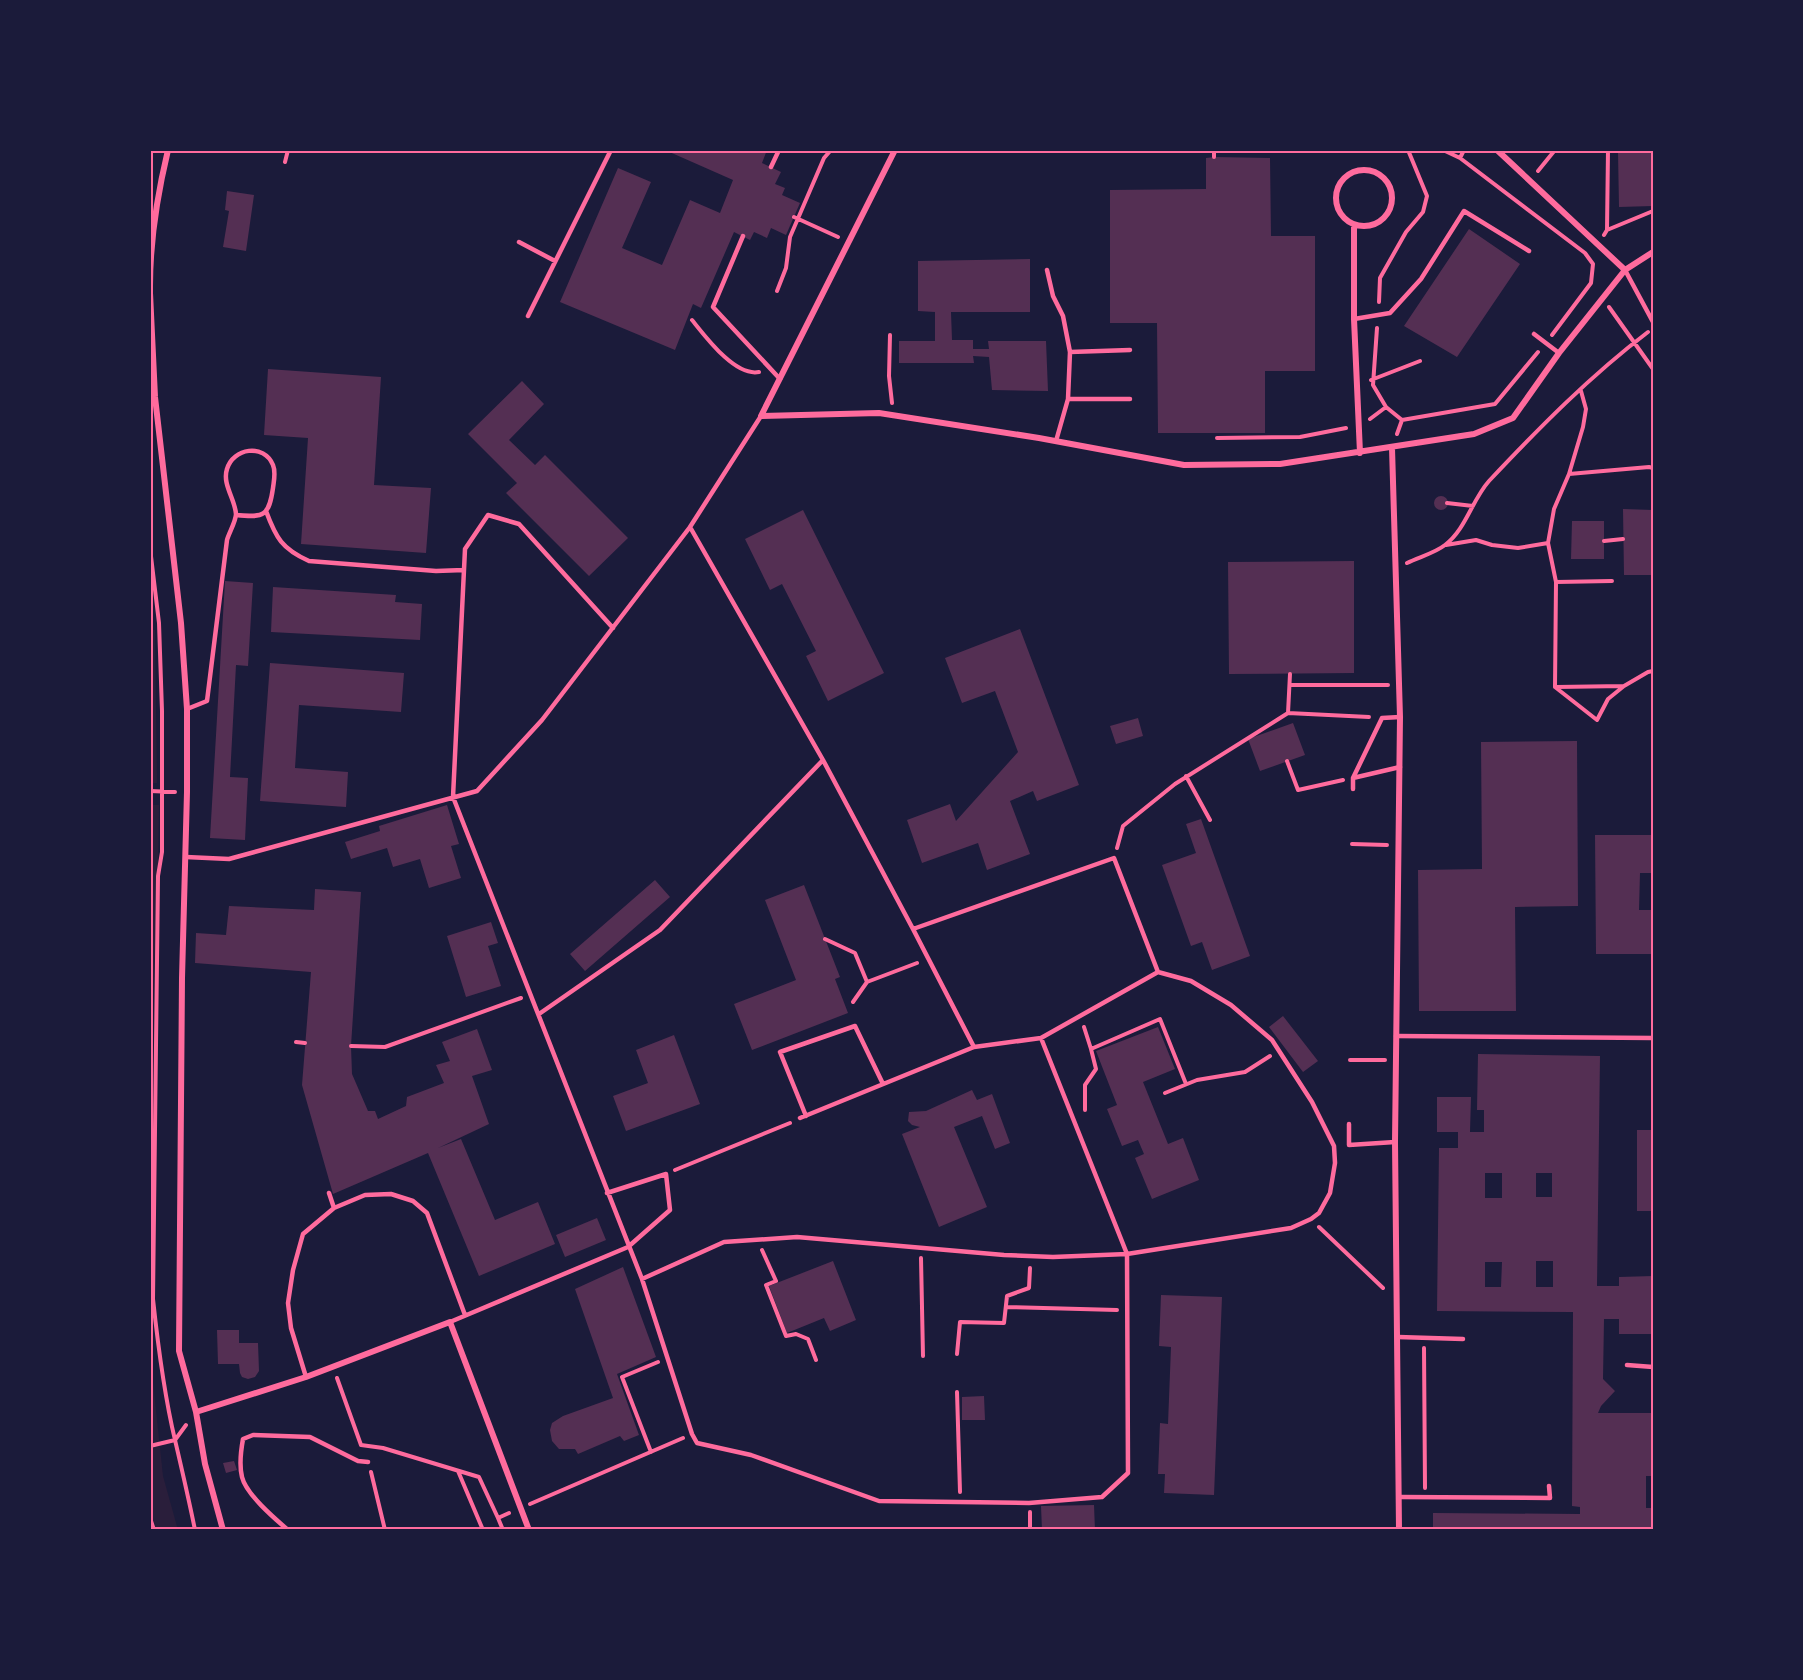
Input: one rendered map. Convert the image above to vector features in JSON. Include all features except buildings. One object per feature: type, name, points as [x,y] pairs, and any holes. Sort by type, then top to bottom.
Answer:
[{"type":"street","points":[[150,286],[150,251],[157,197],[168,150]]},
{"type":"street","points":[[896,150],[761,416],[879,413],[1056,441],[1184,465],[1280,464],[1473,434],[1513,418],[1559,353],[1625,270],[1653,252]]},
{"type":"street","points":[[1497,150],[1625,270]]},
{"type":"street","points":[[1354,225],[1363,227],[1373,225],[1388,214],[1392,195],[1384,178],[1377,173],[1359,170],[1343,179],[1338,187],[1336,205],[1340,213],[1354,225],[1354,319],[1360,453]]},
{"type":"street","points":[[150,293],[154,397],[181,623],[186,709],[187,792],[182,978],[179,1351],[196,1412],[205,1464],[223,1530]]},
{"type":"street","points":[[1392,448],[1400,717],[1395,1142],[1399,1530]]},
{"type":"street","points":[[196,1412],[306,1377],[450,1322],[529,1530]]},
{"type":"lane","points":[[528,316],[611,150]]},
{"type":"lane","points":[[771,167],[778,150]]},
{"type":"lane","points":[[1354,319],[1390,313],[1421,279],[1464,211],[1529,250]]},
{"type":"lane","points":[[743,236],[713,307],[780,379]]},
{"type":"lane","points":[[519,242],[555,261]]},
{"type":"lane","points":[[1047,270],[1053,296],[1063,316],[1071,352],[1068,399],[1056,441]]},
{"type":"lane","points":[[1625,270],[1653,322]]},
{"type":"lane","points":[[1534,334],[1559,353]]},
{"type":"lane","points":[[1071,352],[1130,350]]},
{"type":"lane","points":[[1068,399],[1130,399]]},
{"type":"lane","points":[[186,857],[229,859],[477,791],[542,720],[690,527],[761,416]]},
{"type":"lane","points":[[186,709],[207,701],[227,540],[236,515],[225,478],[227,468],[233,458],[244,450],[253,450],[265,455],[273,464],[275,473],[270,506],[259,515],[236,515]]},
{"type":"lane","points":[[266,511],[282,545],[295,555],[309,561],[436,571],[464,570]]},
{"type":"lane","points":[[613,628],[519,524],[488,514],[465,549],[453,797],[642,1279],[692,1434],[697,1443],[751,1455],[879,1501],[1029,1503],[1102,1497],[1128,1473],[1127,1254],[1041,1038]]},
{"type":"lane","points":[[690,527],[823,760],[974,1047]]},
{"type":"lane","points":[[1353,789],[1353,778],[1382,718],[1400,717]]},
{"type":"lane","points":[[538,1014],[660,930],[823,760]]},
{"type":"lane","points":[[1353,778],[1400,767]]},
{"type":"lane","points":[[913,929],[1114,858],[1158,972]]},
{"type":"lane","points":[[642,1279],[724,1242],[797,1237],[1030,1256],[1127,1254],[1291,1228],[1319,1213],[1330,1193],[1335,1163],[1334,1146],[1311,1102],[1272,1040],[1231,1005],[1191,981],[1158,972],[1041,1038],[974,1047],[803,1117],[780,1052],[855,1026],[883,1084]]},
{"type":"lane","points":[[1396,1036],[1653,1038]]},
{"type":"lane","points":[[1349,1124],[1349,1145],[1395,1142]]},
{"type":"lane","points":[[450,1322],[628,1247],[670,1210],[666,1174],[608,1193]]},
{"type":"lane","points":[[328,1193],[334,1208]]},
{"type":"lane","points":[[306,1377],[291,1328],[288,1303],[293,1270],[303,1234],[334,1208],[365,1195],[391,1194],[413,1201],[427,1213],[465,1315]]},
{"type":"lane","points":[[1398,1337],[1463,1339]]},
{"type":"lane","points":[[1627,1365],[1653,1367]]},
{"type":"lane","points":[[288,1530],[249,1490],[242,1477],[243,1439],[253,1435],[310,1437],[358,1461],[368,1462]]},
{"type":"lane","points":[[1400,1497],[1550,1498],[1549,1486]]},
{"type":"path","points":[[285,162],[288,150]]},
{"type":"path","points":[[777,291],[786,268],[790,237],[796,218],[824,158],[831,150]]},
{"type":"path","points":[[1214,150],[1214,157]]},
{"type":"path","points":[[1408,150],[1427,195],[1423,212],[1406,232],[1380,278],[1372,385],[1386,407],[1402,420],[1495,404],[1507,392],[1591,283],[1593,264],[1585,253],[1460,158],[1443,150]]},
{"type":"path","points":[[1460,158],[1464,150]]},
{"type":"path","points":[[1530,181],[1555,150]]},
{"type":"path","points":[[1608,150],[1607,230],[1653,211]]},
{"type":"path","points":[[796,218],[849,243]]},
{"type":"path","points":[[1586,291],[1610,309],[1653,369]]},
{"type":"path","points":[[692,320],[713,346],[731,362],[753,373],[771,369]]},
{"type":"path","points":[[1445,545],[1461,526],[1482,488],[1538,429],[1633,343],[1653,328]]},
{"type":"path","points":[[890,336],[889,376],[893,415]]},
{"type":"path","points":[[1357,386],[1420,361]]},
{"type":"path","points":[[1555,687],[1556,582],[1548,543],[1554,508],[1569,474],[1586,409],[1581,391]]},
{"type":"path","points":[[1217,438],[1300,437],[1344,429],[1386,407]]},
{"type":"path","points":[[1392,448],[1402,420]]},
{"type":"path","points":[[1569,474],[1653,468]]},
{"type":"path","points":[[1447,503],[1473,506]]},
{"type":"path","points":[[1604,541],[1623,539]]},
{"type":"path","points":[[1395,569],[1445,545],[1476,540],[1492,545],[1518,548],[1548,543]]},
{"type":"path","points":[[150,548],[159,623],[162,711],[162,852],[158,876],[153,1299],[158,1347],[195,1530]]},
{"type":"path","points":[[1556,582],[1612,581]]},
{"type":"path","points":[[1555,687],[1597,720],[1608,699],[1624,686],[1653,671]]},
{"type":"path","points":[[1288,713],[1290,674]]},
{"type":"path","points":[[1290,685],[1399,685]]},
{"type":"path","points":[[1555,687],[1624,686]]},
{"type":"path","points":[[1114,858],[1123,826],[1186,776],[1288,713],[1382,718]]},
{"type":"path","points":[[1287,761],[1298,790],[1353,778]]},
{"type":"path","points":[[1186,776],[1210,820]]},
{"type":"path","points":[[150,791],[187,792]]},
{"type":"path","points":[[1352,844],[1400,845]]},
{"type":"path","points":[[150,876],[158,876]]},
{"type":"path","points":[[825,939],[855,953],[867,982]]},
{"type":"path","points":[[853,1002],[867,982],[929,959]]},
{"type":"path","points":[[351,1046],[385,1047],[531,994]]},
{"type":"path","points":[[1080,1016],[1096,1069],[1085,1085],[1085,1110]]},
{"type":"path","points":[[1090,1049],[1160,1019],[1186,1084]]},
{"type":"path","points":[[296,1042],[305,1043]]},
{"type":"path","points":[[1165,1093],[1197,1080],[1245,1072],[1278,1050]]},
{"type":"path","points":[[1350,1060],[1396,1060]]},
{"type":"path","points":[[666,1174],[803,1117]]},
{"type":"path","points":[[1311,1219],[1397,1304]]},
{"type":"path","points":[[750,1240],[763,1251],[776,1281],[766,1285],[786,1336],[796,1334],[808,1339],[816,1360]]},
{"type":"path","points":[[920,1248],[923,1356]]},
{"type":"path","points":[[957,1354],[960,1322],[1004,1323],[1007,1296],[1029,1288],[1030,1256]]},
{"type":"path","points":[[1007,1307],[1127,1311]]},
{"type":"path","points":[[1424,1338],[1426,1497]]},
{"type":"path","points":[[651,1452],[622,1377],[668,1358]]},
{"type":"path","points":[[333,1366],[368,1462],[385,1530]]},
{"type":"path","points":[[957,1392],[960,1502]]},
{"type":"path","points":[[150,1446],[175,1440],[196,1412]]},
{"type":"path","points":[[498,1518],[692,1434]]},
{"type":"path","points":[[361,1445],[383,1448],[479,1477],[503,1530]]},
{"type":"path","points":[[458,1471],[483,1530]]},
{"type":"path","points":[[150,1518],[154,1530]]},
{"type":"shaded area","points":[[150,630],[155,630],[157,783],[150,783]]},
{"type":"shaded area","points":[[150,805],[159,805],[150,1072]]},
{"type":"shaded area","points":[[150,1354],[163,1476],[178,1530],[150,1530]]}]
